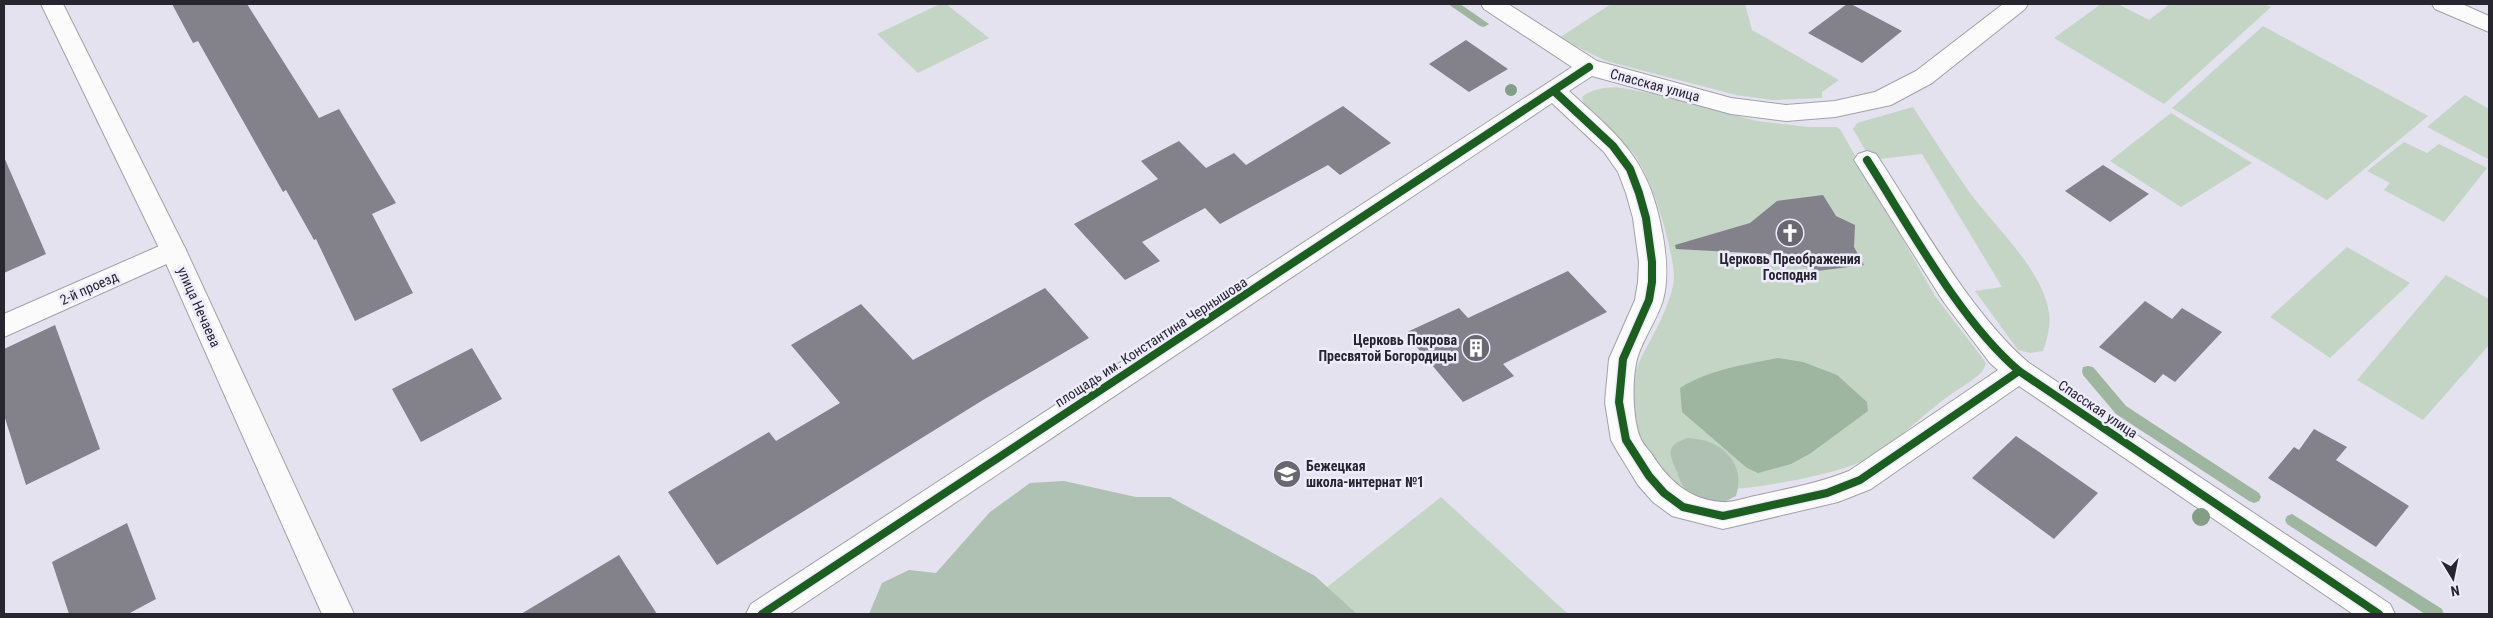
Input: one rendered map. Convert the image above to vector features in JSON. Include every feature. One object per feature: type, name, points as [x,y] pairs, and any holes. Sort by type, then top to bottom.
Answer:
[{"type":"street","name":"улица Нечаева","points":[[52,4],[173,250],[338,614]]},
{"type":"street","name":"Спасская улица","points":[[1492,4],[1589,67],[1731,106],[1786,113],[1835,110],[1882,99],[1924,77],[2017,4]]},
{"type":"street","points":[[2443,4],[2489,25]]},
{"type":"street","name":"площадь им. Константина Чернышова","points":[[762,614],[1589,67]]},
{"type":"street","points":[[1554,91],[1613,146],[1630,169],[1639,193],[1647,227],[1652,282],[1649,300],[1623,359],[1619,402],[1626,440],[1649,476],[1664,492],[1683,507],[1723,516],[1827,493],[1860,480],[2019,371]]},
{"type":"street","name":"Спасская улица","points":[[1867,160],[1953,294],[2000,355],[2019,371],[2379,614]]},
{"type":"street","name":"2-й проезд","points":[[4,326],[173,250]]},
{"type":"shaded area","points":[[940,4],[946,4],[989,38],[918,73],[877,34]]},
{"type":"shaded area","points":[[1611,4],[1745,4],[1752,30],[1839,80],[1822,92],[1822,98],[1772,100],[1736,95],[1606,61],[1559,38]]},
{"type":"shaded area","points":[[2101,4],[2118,4],[2149,20],[2170,4],[2264,4],[2271,7],[2164,104],[2054,38]]},
{"type":"shaded area","points":[[2263,26],[2428,116],[2327,200],[2172,108]]},
{"type":"shaded area","points":[[1616,87],[1650,93],[1757,121],[1808,127],[1836,127],[1840,129],[1935,296],[1984,360],[1986,364],[1982,372],[1943,400],[1885,447],[1865,460],[1849,466],[1797,480],[1735,489],[1707,490],[1684,488],[1669,482],[1653,461],[1635,422],[1632,386],[1639,363],[1672,292],[1674,276],[1670,248],[1654,194],[1640,163],[1610,129],[1585,108],[1582,97],[1602,88]]},
{"type":"shaded area","points":[[2465,95],[2489,109],[2488,159],[2427,127]]},
{"type":"shaded area","points":[[1913,107],[1970,193],[2017,250],[2038,281],[2049,313],[2048,332],[2043,351],[2030,353],[2018,350],[1975,291],[2002,287],[1922,154],[1871,160],[1853,129],[1857,123]]},
{"type":"shaded area","points":[[2171,113],[2252,163],[2181,207],[2110,161]]},
{"type":"shaded area","points":[[2404,142],[2427,153],[2439,144],[2487,168],[2444,222],[2384,190],[2390,183],[2367,171]]},
{"type":"shaded area","points":[[2347,247],[2410,283],[2330,358],[2270,317]]},
{"type":"shaded area","points":[[2446,275],[2489,299],[2489,345],[2423,420],[2357,380]]},
{"type":"shaded area","points":[[1778,358],[1803,362],[1837,375],[1867,402],[1868,411],[1811,453],[1791,464],[1758,473],[1747,468],[1682,412],[1680,388],[1715,372]]},
{"type":"shaded area","points":[[1688,438],[1700,439],[1711,443],[1728,455],[1738,473],[1736,496],[1725,501],[1715,501],[1698,497],[1685,489],[1672,460],[1671,451],[1675,444]]},
{"type":"shaded area","points":[[1064,481],[1136,497],[1170,497],[1315,576],[1357,614],[869,614],[882,583],[909,570],[936,573],[990,512],[1030,483]]},
{"type":"shaded area","points":[[1441,497],[1568,614],[1293,614]]},
{"type":"building","points":[[172,4],[247,4],[319,118],[339,109],[396,203],[372,214],[413,293],[355,321],[316,239],[314,240],[286,190],[283,192],[198,41],[193,43]]},
{"type":"building","points":[[1847,4],[1851,4],[1902,31],[1862,63],[1808,33]]},
{"type":"building","points":[[1466,40],[1508,69],[1469,92],[1429,64]]},
{"type":"building","points":[[1343,106],[1391,143],[1340,175],[1328,165],[1220,224],[1205,208],[1142,242],[1160,261],[1125,280],[1074,224],[1158,179],[1141,161],[1179,141],[1206,168],[1234,153],[1246,165]]},
{"type":"building","points":[[4,157],[46,254],[4,273]]},
{"type":"building","points":[[2103,165],[2149,194],[2110,222],[2065,191]]},
{"type":"building","name":"Церковь Преображения Господня","points":[[1823,195],[1836,216],[1855,225],[1854,247],[1864,265],[1817,271],[1768,254],[1676,249],[1675,245],[1750,223],[1777,201]]},
{"type":"building","name":"Церковь Покрова Пресвятой Богородицы","points":[[1568,271],[1607,312],[1503,364],[1514,376],[1463,402],[1405,333],[1459,308],[1468,318]]},
{"type":"building","points":[[1045,288],[1089,338],[983,400],[717,565],[668,492],[769,432],[776,441],[840,403],[791,345],[861,304],[913,360]]},
{"type":"building","points":[[2145,301],[2172,319],[2182,308],[2222,332],[2175,382],[2163,374],[2155,383],[2099,347]]},
{"type":"building","points":[[55,325],[100,449],[26,485],[4,415],[4,349]]},
{"type":"building","points":[[472,348],[502,399],[421,442],[392,389]]},
{"type":"building","points":[[2314,429],[2347,447],[2336,460],[2409,506],[2376,547],[2268,478],[2294,447],[2299,450]]},
{"type":"building","points":[[2016,436],[2098,493],[2054,539],[1972,478]]},
{"type":"building","points":[[127,523],[156,599],[128,614],[69,614],[52,562]]},
{"type":"building","points":[[619,555],[657,614],[521,614]]},
{"type":"waterway","points":[[1453,4],[1484,24]]},
{"type":"waterway","points":[[2088,371],[2121,410],[2254,497]]},
{"type":"waterway","points":[[2292,520],[2437,614]]},
{"type":"cycle path","points":[[762,614],[1589,67]]},
{"type":"cycle path","points":[[1554,91],[1613,146],[1630,169],[1639,193],[1646,218],[1652,262],[1652,282],[1649,300],[1623,359],[1619,402],[1626,440],[1649,476],[1664,493],[1683,507],[1723,516],[1827,493],[1860,480],[2019,371]]},
{"type":"cycle path","points":[[1867,160],[1953,294],[2000,355],[2019,371],[2379,614]]},
{"type":"place","name":"Церковь Преображения Господня","points":[[1790,233]]},
{"type":"place","name":"Церковь Покрова Пресвятой Богородицы","points":[[1476,348]]},
{"type":"place","name":"Бежецкая школа-интернат №1","points":[[1287,474]]}]
